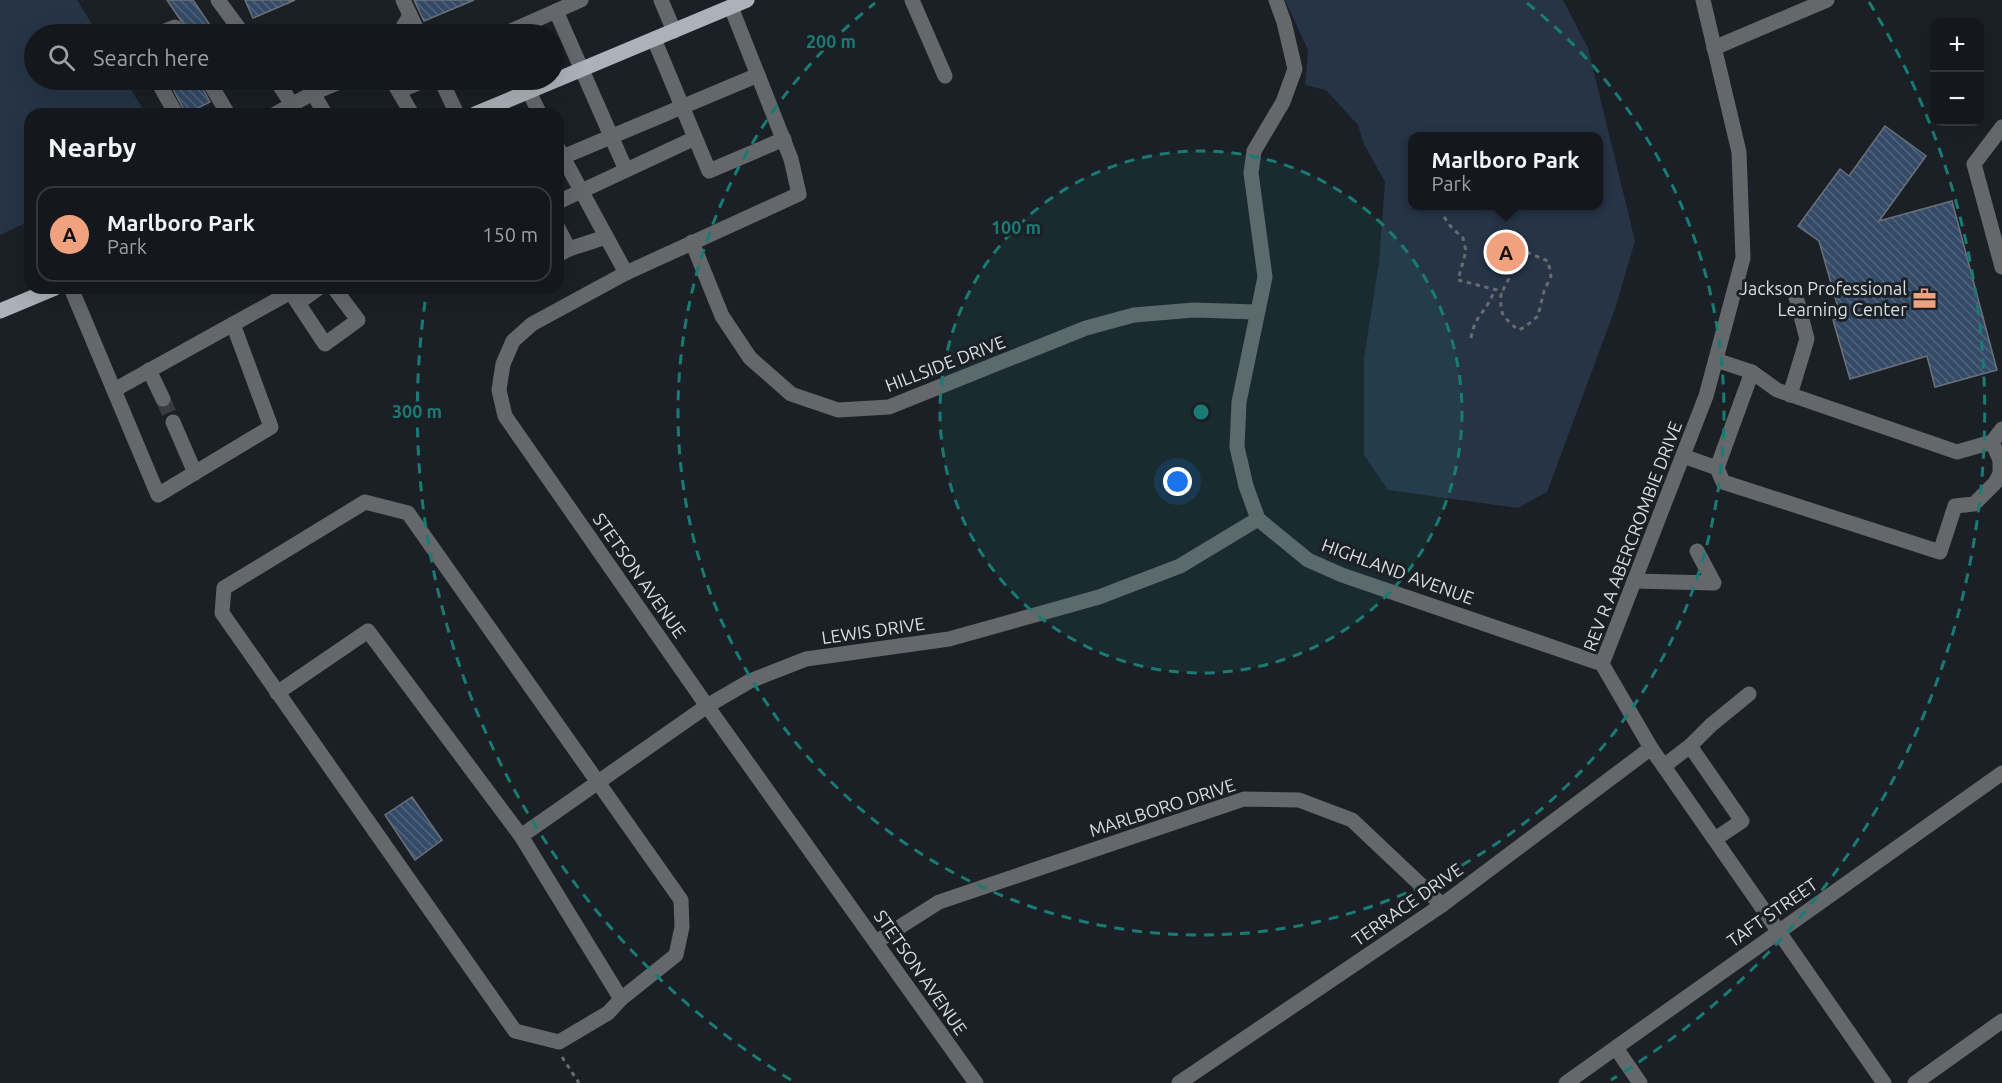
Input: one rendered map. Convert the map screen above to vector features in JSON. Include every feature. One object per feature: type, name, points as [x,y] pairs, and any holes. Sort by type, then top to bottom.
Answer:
[{"type":"main road","points":[[564,74],[582,69],[747,0]]},
{"type":"main road","points":[[486,108],[518,90]]},
{"type":"main road","points":[[0,311],[41,294]]},
{"type":"street","points":[[218,0],[236,24]]},
{"type":"street","points":[[403,0],[414,24]]},
{"type":"street","points":[[525,24],[581,0]]},
{"type":"street","points":[[661,0],[674,31]]},
{"type":"street","points":[[912,0],[945,76]]},
{"type":"street","points":[[1258,519],[1246,486],[1237,447],[1239,402],[1265,277],[1251,173],[1254,151],[1283,102],[1295,69],[1284,22],[1276,0]]},
{"type":"street","name":"REV R A ABERCROMBIE DRIVE","points":[[1703,0],[1739,152],[1743,258],[1706,396],[1602,664],[1651,748],[1884,1083]]},
{"type":"street","points":[[1714,48],[1827,0]]},
{"type":"street","points":[[654,39],[709,171],[784,139],[730,7]]},
{"type":"street","points":[[556,11],[562,24]]},
{"type":"street","points":[[405,24],[410,15]]},
{"type":"street","points":[[564,29],[626,170]]},
{"type":"street","points":[[564,154],[611,137],[758,75]]},
{"type":"street","points":[[163,90],[173,108]]},
{"type":"street","points":[[214,90],[224,108]]},
{"type":"street","points":[[283,90],[292,104]]},
{"type":"street","points":[[285,108],[320,90]]},
{"type":"street","points":[[399,90],[409,108]]},
{"type":"street","points":[[446,90],[454,108]]},
{"type":"street","points":[[527,90],[537,108]]},
{"type":"street","points":[[313,93],[322,108]]},
{"type":"street","points":[[2002,127],[1974,164],[2002,267]]},
{"type":"street","points":[[564,199],[695,138]]},
{"type":"street","name":"STETSON AVENUE","points":[[784,139],[799,194],[626,273],[532,324],[513,341],[503,364],[499,390],[505,416],[976,1083]]},
{"type":"street","points":[[564,162],[626,273]]},
{"type":"street","points":[[564,252],[606,237]]},
{"type":"street","name":"HILLSIDE DRIVE","points":[[692,242],[722,316],[750,358],[791,394],[838,410],[889,407],[1086,328],[1134,315],[1194,310],[1256,312]]},
{"type":"street","points":[[1790,394],[1807,339],[1795,293]]},
{"type":"street","points":[[74,294],[158,495],[270,427],[233,324]]},
{"type":"street","points":[[114,390],[292,294],[326,344],[358,320],[338,294]]},
{"type":"street","points":[[1716,360],[1752,372],[1778,390],[1957,452],[1992,442],[2002,429]]},
{"type":"street","points":[[149,370],[163,399]]},
{"type":"street","points":[[1752,372],[1717,468],[1723,482],[1940,552],[1955,506],[1974,504],[1995,483],[2000,474],[2000,460],[1992,442]]},
{"type":"street","points":[[173,423],[195,472]]},
{"type":"street","points":[[1683,456],[1717,468]]},
{"type":"street","points":[[365,502],[408,513],[681,900],[682,927],[676,955],[621,999],[608,1013],[559,1042],[515,1031],[277,693],[222,613],[224,588],[365,502]]},
{"type":"street","name":"LEWIS DRIVE","points":[[521,836],[708,706],[750,681],[806,659],[949,639],[1099,597],[1180,566],[1258,519]]},
{"type":"street","name":"HIGHLAND AVENUE","points":[[1258,519],[1308,560],[1342,575],[1602,664]]},
{"type":"street","points":[[1634,581],[1714,583],[1696,550]]},
{"type":"street","points":[[277,693],[368,631],[521,836],[621,999]]},
{"type":"street","points":[[1664,766],[1749,694]]},
{"type":"street","points":[[1690,746],[1742,821],[1715,839]]},
{"type":"street","name":"TERRACE DRIVE","points":[[1179,1083],[1442,905],[1651,748]]},
{"type":"street","name":"TAFT STREET","points":[[1566,1083],[2002,773]]},
{"type":"street","name":"MARLBORO DRIVE","points":[[876,942],[939,902],[1244,799],[1299,800],[1352,820],[1442,905]]},
{"type":"street","points":[[1915,1083],[2002,1021]]},
{"type":"street","points":[[1616,1048],[1640,1083]]},
{"type":"path","points":[[1444,217],[1463,237],[1466,251],[1458,280],[1501,294]]},
{"type":"path","points":[[1529,253],[1548,261],[1551,276],[1544,291],[1538,316],[1525,327],[1518,330],[1505,317],[1500,310],[1501,294],[1521,257],[1529,253]]},
{"type":"path","points":[[1471,338],[1473,325],[1486,309],[1494,290]]},
{"type":"path","points":[[552,1041],[579,1083]]},
{"type":"shaded area","points":[[0,0],[77,0],[92,24],[24,24],[24,90],[131,90],[142,108],[24,108],[24,224],[0,235]]},
{"type":"shaded area","points":[[1285,0],[1563,0],[1588,48],[1635,241],[1615,309],[1547,492],[1518,508],[1388,490],[1364,455],[1364,358],[1379,263],[1385,182],[1363,142],[1358,125],[1326,90],[1305,85],[1308,50]]},
{"type":"building","points":[[167,0],[193,0],[209,24],[183,24]]},
{"type":"building","points":[[245,0],[295,0],[253,18]]},
{"type":"building","points":[[414,0],[474,0],[424,21]]},
{"type":"building","points":[[174,90],[203,90],[210,102],[198,108],[183,108]]},
{"type":"building","points":[[1885,126],[1926,156],[1879,221],[1952,201],[1997,370],[1935,387],[1927,356],[1850,379],[1833,320],[1841,318],[1819,241],[1798,226],[1840,169],[1849,176]]},
{"type":"building","points":[[412,797],[442,840],[415,860],[385,815]]},
{"type":"tunnel","points":[[163,399],[173,422]]},
{"type":"place","name":"Marlboro Park","points":[[1506,252]]},
{"type":"place","name":"Jackson Professional Learning Center","points":[[1925,298]]}]
